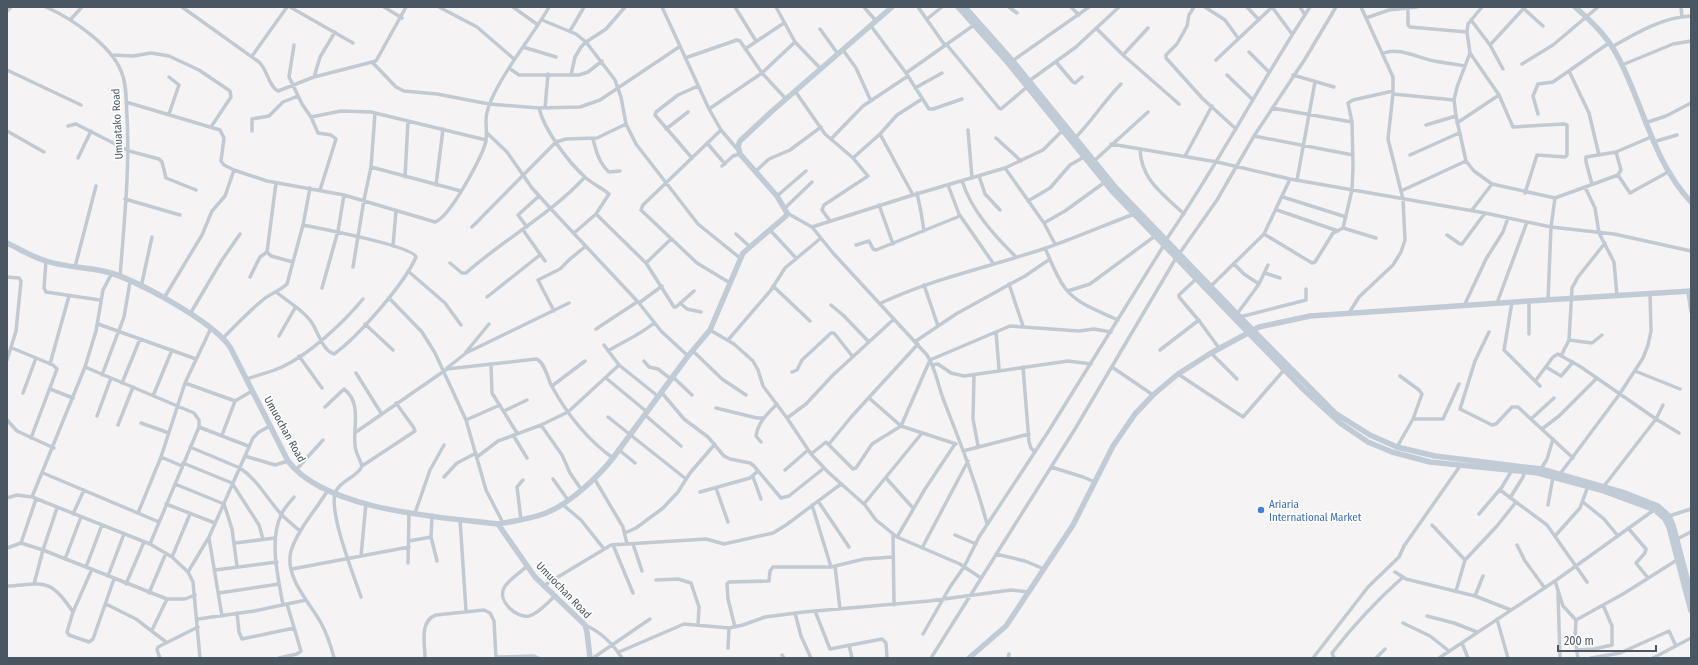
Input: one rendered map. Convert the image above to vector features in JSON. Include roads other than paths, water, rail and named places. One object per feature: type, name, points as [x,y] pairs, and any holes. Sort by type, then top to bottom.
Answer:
[{"type":"main road","points":[[500,523],[521,520],[548,512],[562,504],[594,478],[613,458],[618,449],[646,414],[688,356],[710,330],[740,258],[749,246],[784,219],[786,210],[777,196],[739,152],[740,141],[892,7]]},
{"type":"main road","points":[[958,7],[1010,62]]},
{"type":"main road","points":[[1575,7],[1603,34],[1622,65],[1652,140],[1668,172],[1691,202]]},
{"type":"main road","points":[[968,8],[1105,182],[1155,236],[1165,242]]},
{"type":"main road","points":[[1028,84],[1076,137],[1116,188],[1178,256],[1196,279],[1335,413],[1376,439],[1397,447],[1441,457],[1541,469],[1604,486],[1658,506],[1669,516],[1689,581],[1691,594]]},
{"type":"main road","name":"Umuochan Road","points":[[7,243],[46,261],[112,273],[164,298],[211,328],[223,338],[230,347],[288,462],[295,470],[306,478],[328,490],[366,504],[432,516],[500,523],[527,566],[543,586],[585,625],[588,632],[592,658]]},
{"type":"main road","points":[[1178,256],[1211,286],[1284,370],[1331,417],[1368,442],[1392,452],[1415,458],[1460,466],[1512,470],[1553,477],[1588,486],[1654,510],[1665,519],[1669,528],[1691,611]]},
{"type":"main road","points":[[969,658],[1006,626],[1073,525],[1113,446],[1124,429],[1153,395],[1178,374],[1219,348],[1269,324],[1310,316],[1512,302],[1571,300],[1690,292]]},
{"type":"street","points":[[7,11],[11,7]]},
{"type":"street","name":"Umuatako Road","points":[[46,7],[72,19],[87,31],[111,55],[122,71],[126,102],[129,151],[120,277]]},
{"type":"street","points":[[72,19],[82,7]]},
{"type":"street","points":[[182,7],[252,56],[262,65],[276,91],[314,77],[373,63],[378,59],[402,18],[406,7]]},
{"type":"street","points":[[252,56],[289,7],[353,43]]},
{"type":"street","points":[[384,7],[402,18]]},
{"type":"street","points":[[441,7],[476,27],[514,59]]},
{"type":"street","points":[[513,7],[538,25]]},
{"type":"street","points":[[126,102],[220,130],[223,134],[221,161],[224,165],[234,170],[276,183],[310,188],[364,200],[396,212],[437,221],[460,191],[479,159],[486,140],[486,116],[489,104],[508,68],[542,20],[549,7]]},
{"type":"street","points":[[570,31],[584,7]]},
{"type":"street","points":[[571,75],[574,58],[586,42],[606,29],[625,7]]},
{"type":"street","points":[[662,7],[679,47],[709,109],[721,130],[739,152],[724,165],[707,143]]},
{"type":"street","points":[[735,7],[756,41]]},
{"type":"street","points":[[776,7],[795,42],[821,69]]},
{"type":"street","points":[[864,7],[876,21]]},
{"type":"street","points":[[918,7],[942,41],[947,45],[998,108],[1001,109],[1028,84],[1097,29],[1119,7]]},
{"type":"street","points":[[927,19],[942,7]]},
{"type":"street","points":[[1010,7],[1017,13]]},
{"type":"street","points":[[1071,7],[1079,15]]},
{"type":"street","points":[[1010,62],[1089,7]]},
{"type":"street","points":[[1194,7],[1187,26],[1177,44],[1166,55],[1166,58],[1236,129]]},
{"type":"street","points":[[1205,7],[1225,20],[1238,38]]},
{"type":"street","points":[[1247,7],[1259,20]]},
{"type":"street","points":[[1216,60],[1272,7],[1292,34]]},
{"type":"street","points":[[1300,7],[1305,15]]},
{"type":"street","points":[[923,634],[964,567],[987,524],[1035,452],[1111,332],[1165,242],[1217,162],[1269,72],[1310,7]]},
{"type":"street","points":[[931,658],[1051,467],[1178,256],[1217,200],[1254,136],[1336,7]]},
{"type":"street","points":[[1349,313],[1359,297],[1393,265],[1401,252],[1405,240],[1403,199],[1388,139],[1393,93],[1393,77],[1384,53],[1361,7]]},
{"type":"street","points":[[1366,18],[1389,10],[1417,7]]},
{"type":"street","points":[[1482,7],[1468,24],[1467,32],[1470,53],[1499,95],[1513,127],[1567,125],[1567,155],[1565,157],[1537,155],[1525,193]]},
{"type":"street","points":[[1522,64],[1553,45],[1598,7]]},
{"type":"street","points":[[1681,7],[1682,17]]},
{"type":"street","points":[[1408,8],[1408,24],[1410,27],[1467,32]]},
{"type":"street","points":[[1490,45],[1524,8],[1543,26]]},
{"type":"street","points":[[1538,114],[1533,96],[1538,84],[1553,82],[1610,45],[1651,27],[1682,17],[1691,16]]},
{"type":"street","points":[[542,20],[570,31],[586,42],[602,61],[618,87],[626,124],[636,144],[666,184],[706,232],[740,258]]},
{"type":"street","points":[[1471,20],[1490,45],[1503,69]]},
{"type":"street","points":[[746,49],[784,23]]},
{"type":"street","points":[[831,140],[854,113],[974,25]]},
{"type":"street","points":[[871,26],[907,74],[922,99],[931,110],[962,99]]},
{"type":"street","points":[[820,28],[838,54]]},
{"type":"street","points":[[1123,55],[1148,28]]},
{"type":"street","points":[[1097,29],[1123,55],[1179,104]]},
{"type":"street","points":[[314,77],[320,57],[335,32]]},
{"type":"street","points":[[685,58],[737,40],[746,49],[762,73],[786,99]]},
{"type":"street","points":[[1622,65],[1673,44],[1691,41]]},
{"type":"street","points":[[709,109],[762,73],[795,42]]},
{"type":"street","points":[[294,45],[289,73],[291,83],[311,117],[318,133],[331,135],[336,139],[320,190]]},
{"type":"street","points":[[522,47],[556,57]]},
{"type":"street","points":[[373,63],[396,86],[404,91],[437,94],[489,104],[539,108],[580,107],[588,105],[618,87],[679,47]]},
{"type":"street","points":[[843,50],[858,72],[871,101]]},
{"type":"street","points":[[1384,53],[1390,51],[1405,53],[1433,61],[1465,66]]},
{"type":"street","points":[[1249,52],[1269,72]]},
{"type":"street","points":[[111,55],[132,56],[153,53],[166,55],[200,70],[230,91],[231,97],[211,127]]},
{"type":"street","points":[[1470,53],[1454,100],[1457,123],[1466,161],[1474,171],[1492,184],[1525,193],[1555,198],[1618,175],[1621,170],[1616,152]]},
{"type":"street","points":[[508,68],[519,74],[582,75],[602,61]]},
{"type":"street","points":[[1056,62],[1073,82],[1075,83],[1082,77]]},
{"type":"street","points":[[7,70],[81,105]]},
{"type":"street","points":[[1569,71],[1589,112],[1599,155]]},
{"type":"street","points":[[915,88],[942,73]]},
{"type":"street","points":[[545,108],[548,74]]},
{"type":"street","points":[[1228,75],[1253,100]]},
{"type":"street","points":[[1293,75],[1334,87]]},
{"type":"street","points":[[169,77],[179,85],[169,114]]},
{"type":"street","points":[[1297,180],[1315,82]]},
{"type":"street","points":[[1076,137],[1089,124],[1102,104],[1120,84]]},
{"type":"street","points":[[692,158],[655,117],[656,112],[678,95],[698,86]]},
{"type":"street","points":[[795,91],[831,140],[853,158],[868,177],[824,205],[822,210],[830,221]]},
{"type":"street","points":[[1264,234],[1314,263],[1333,233],[1343,228],[1352,190],[1352,122],[1348,108],[1349,101],[1393,93],[1454,100]]},
{"type":"street","points":[[1457,123],[1499,95]]},
{"type":"street","points":[[252,131],[252,119],[269,116],[283,102],[298,96]]},
{"type":"street","points":[[853,158],[880,134],[897,115],[922,99]]},
{"type":"street","points":[[1645,123],[1666,116],[1691,103]]},
{"type":"street","points":[[1185,156],[1212,106]]},
{"type":"street","points":[[539,108],[543,123],[556,142],[585,177],[609,194],[596,214],[574,233]]},
{"type":"street","points":[[1272,108],[1309,116],[1352,122]]},
{"type":"street","points":[[311,117],[341,111],[375,113],[486,140]]},
{"type":"street","points":[[666,129],[688,112]]},
{"type":"street","points":[[1094,161],[1148,112]]},
{"type":"street","points":[[353,267],[371,167],[375,113]]},
{"type":"street","points":[[1426,125],[1456,116]]},
{"type":"street","points":[[405,177],[408,121]]},
{"type":"street","points":[[68,126],[76,124],[129,151],[159,159],[162,162],[166,178],[196,190]]},
{"type":"street","points":[[472,227],[556,142],[566,139],[592,139],[601,137],[626,124]]},
{"type":"street","points":[[756,171],[769,160],[790,150],[821,127]]},
{"type":"street","points":[[436,185],[443,129]]},
{"type":"street","points":[[721,130],[643,205],[641,210],[697,263],[730,283]]},
{"type":"street","points":[[968,130],[972,178]]},
{"type":"street","points":[[812,228],[879,205],[1005,168],[1042,150],[1063,130]]},
{"type":"street","points":[[7,131],[44,152]]},
{"type":"street","points":[[78,158],[91,131]]},
{"type":"street","points":[[487,133],[507,152],[538,196],[638,302],[654,323],[688,356]]},
{"type":"street","points":[[1410,155],[1459,133]]},
{"type":"street","points":[[880,134],[915,194],[924,232]]},
{"type":"street","points":[[1592,184],[1586,157],[1616,152],[1652,140],[1677,135]]},
{"type":"street","points":[[1254,136],[1353,155]]},
{"type":"street","points":[[996,138],[1021,161]]},
{"type":"street","points":[[592,139],[598,156],[606,170],[611,172],[620,171]]},
{"type":"street","points":[[1111,144],[1217,162],[1290,179],[1485,212],[1551,227],[1628,237],[1691,251]]},
{"type":"street","points":[[1140,149],[1140,160],[1148,178],[1184,214]]},
{"type":"street","points":[[1028,201],[1050,188],[1070,165],[1084,157]]},
{"type":"street","points":[[1401,191],[1466,161]]},
{"type":"street","points":[[371,167],[460,191]]},
{"type":"street","points":[[1005,168],[1044,223],[1055,244]]},
{"type":"street","points":[[164,298],[202,235],[212,211],[225,196],[234,170]]},
{"type":"street","points":[[777,196],[806,171]]},
{"type":"street","points":[[1618,175],[1630,193],[1668,172]]},
{"type":"street","points":[[979,176],[985,194],[1000,210]]},
{"type":"street","points":[[450,263],[464,274],[494,249],[551,209],[585,177]]},
{"type":"street","points":[[1211,286],[1264,234],[1277,210],[1290,179]]},
{"type":"street","points":[[962,181],[971,202],[984,223],[1015,256]]},
{"type":"street","points":[[812,182],[786,210],[812,228],[856,279],[881,303],[894,319],[917,342],[930,360],[961,446],[968,461],[987,524]]},
{"type":"street","points":[[1044,223],[1065,211],[1105,182]]},
{"type":"street","points":[[250,277],[260,257],[267,252],[276,183]]},
{"type":"street","points":[[1472,210],[1492,184]]},
{"type":"street","points":[[948,185],[960,216],[993,263]]},
{"type":"street","points":[[75,267],[96,186]]},
{"type":"street","points":[[1585,187],[1595,208],[1599,233],[1614,262],[1617,296]]},
{"type":"street","points":[[223,338],[262,301],[287,284],[303,225],[310,188]]},
{"type":"street","points":[[322,288],[338,232],[344,195]]},
{"type":"street","points":[[527,227],[518,215],[538,196]]},
{"type":"street","points":[[1283,197],[1346,217]]},
{"type":"street","points":[[1548,300],[1551,227],[1555,198]]},
{"type":"street","points":[[125,199],[180,215]]},
{"type":"street","points":[[879,205],[893,244]]},
{"type":"street","points":[[1277,210],[1338,231]]},
{"type":"street","points":[[393,246],[396,212]]},
{"type":"street","points":[[1447,235],[1462,244],[1485,212]]},
{"type":"street","points":[[596,214],[646,263],[674,307],[694,291]]},
{"type":"street","points":[[881,303],[924,285],[1045,248],[1134,214]]},
{"type":"street","points":[[856,245],[870,241],[875,250],[924,232],[960,216]]},
{"type":"street","points":[[1464,306],[1486,259],[1503,232],[1508,218]]},
{"type":"street","points":[[1497,303],[1527,222]]},
{"type":"street","points":[[276,292],[312,322],[321,340],[330,352],[334,354],[365,324],[388,298],[408,271],[416,255],[393,246],[358,236],[303,225]]},
{"type":"street","points":[[1343,228],[1376,238]]},
{"type":"street","points":[[522,230],[545,261]]},
{"type":"street","points":[[770,230],[796,258]]},
{"type":"street","points":[[190,314],[222,260],[240,234]]},
{"type":"street","points":[[736,234],[749,246]]},
{"type":"street","points":[[1068,291],[1090,284],[1155,236]]},
{"type":"street","points":[[140,287],[152,237]]},
{"type":"street","points":[[728,340],[773,286],[780,274],[820,238]]},
{"type":"street","points":[[646,263],[672,239]]},
{"type":"street","points":[[1561,356],[1568,340],[1571,300],[1574,283],[1605,243]]},
{"type":"street","points":[[554,311],[538,280],[560,269],[586,246]]},
{"type":"street","points":[[1045,248],[1055,271],[1068,291],[1084,305],[1118,320]]},
{"type":"street","points":[[267,252],[272,256],[293,262]]},
{"type":"street","points":[[487,297],[540,255]]},
{"type":"street","points":[[829,444],[917,342],[938,326],[1050,259]]},
{"type":"street","points":[[46,261],[44,290],[70,296],[100,300]]},
{"type":"street","points":[[1234,264],[1244,274],[1259,284]]},
{"type":"street","points":[[1238,316],[1259,284],[1268,265]]},
{"type":"street","points":[[408,271],[445,303],[461,325]]},
{"type":"street","points":[[21,543],[43,473],[85,367],[98,324],[100,300],[106,282],[112,273]]},
{"type":"street","points":[[1265,273],[1280,278]]},
{"type":"street","points":[[7,277],[19,278],[21,281],[16,330],[12,348],[7,360]]},
{"type":"street","points":[[1196,279],[1179,296],[1199,320],[1219,348]]},
{"type":"street","points":[[102,375],[124,317],[130,282]]},
{"type":"street","points":[[1008,284],[1023,326]]},
{"type":"street","points":[[924,285],[938,326]]},
{"type":"street","points":[[596,329],[662,286]]},
{"type":"street","points":[[773,286],[810,321]]},
{"type":"street","points":[[1238,316],[1306,300],[1306,289]]},
{"type":"street","points":[[1690,292],[1691,312]]},
{"type":"street","points":[[1560,474],[1619,395],[1635,371],[1648,345],[1651,331],[1650,294]]},
{"type":"street","points":[[50,364],[70,296]]},
{"type":"street","points":[[388,298],[422,332],[445,370],[466,420],[486,490],[500,523]]},
{"type":"street","points":[[247,379],[281,367],[299,356],[347,318],[362,299]]},
{"type":"street","points":[[1529,301],[1530,334]]},
{"type":"street","points":[[1512,302],[1504,350],[1536,380],[1540,386]]},
{"type":"street","points":[[680,303],[687,309],[701,312]]},
{"type":"street","points":[[466,353],[569,304]]},
{"type":"street","points":[[832,305],[869,342]]},
{"type":"street","points":[[279,336],[295,308]]},
{"type":"street","points":[[787,418],[806,404],[894,319]]},
{"type":"street","points":[[1160,350],[1199,320]]},
{"type":"street","points":[[608,351],[624,341],[641,334],[654,323]]},
{"type":"street","points":[[98,324],[196,359]]},
{"type":"street","points":[[365,324],[393,350]]},
{"type":"street","points":[[356,432],[381,413],[445,370],[466,353],[489,324]]},
{"type":"street","points":[[811,454],[822,443],[826,442],[854,469],[872,444],[901,426],[930,360],[1010,326],[1050,329],[1094,329],[1111,332]]},
{"type":"street","points":[[138,512],[161,457],[185,383],[211,328]]},
{"type":"street","points":[[710,330],[728,340],[753,361],[758,370],[763,386],[811,454],[824,468],[864,504],[876,520],[895,536],[964,567],[981,578]]},
{"type":"street","points":[[996,332],[1000,369]]},
{"type":"street","points":[[1488,332],[1475,361],[1460,410],[1492,425],[1496,424],[1515,406],[1531,418],[1573,458]]},
{"type":"street","points":[[792,372],[797,370],[802,360],[831,333],[834,333],[853,357]]},
{"type":"street","points":[[1568,340],[1592,343],[1602,334]]},
{"type":"street","points":[[122,383],[140,339]]},
{"type":"street","points":[[604,345],[619,365],[660,395],[684,419],[715,444],[727,458],[750,463],[779,495],[784,498],[824,468]]},
{"type":"street","points":[[12,348],[50,364],[57,369],[31,438]]},
{"type":"street","points":[[153,396],[172,350]]},
{"type":"street","points":[[693,351],[722,379],[746,395]]},
{"type":"street","points":[[1211,353],[1236,379]]},
{"type":"street","points":[[1536,380],[1555,355],[1561,356],[1573,362],[1619,395],[1679,433]]},
{"type":"street","points":[[299,356],[322,388]]},
{"type":"street","points":[[23,393],[36,358]]},
{"type":"street","points":[[445,370],[538,360],[568,412],[583,432],[613,458]]},
{"type":"street","points":[[932,365],[940,365],[952,373],[960,375],[974,375],[1000,369],[1074,360],[1091,364]]},
{"type":"street","points":[[552,386],[585,361]]},
{"type":"street","points":[[644,361],[649,367],[658,369],[672,378],[692,395]]},
{"type":"street","points":[[1546,367],[1561,376],[1573,362]]},
{"type":"street","points":[[491,364],[492,389],[527,458]]},
{"type":"street","points":[[444,477],[457,464],[477,455],[498,441],[541,425],[568,412],[619,365]]},
{"type":"street","points":[[85,367],[178,406],[198,416],[199,427],[150,544]]},
{"type":"street","points":[[1023,367],[1030,446],[1035,452]]},
{"type":"street","points":[[1112,367],[1153,395]]},
{"type":"street","points":[[1178,374],[1243,417],[1284,370]]},
{"type":"street","points":[[1635,371],[1680,389]]},
{"type":"street","points":[[356,373],[381,413]]},
{"type":"street","points":[[974,375],[973,419],[978,446]]},
{"type":"street","points":[[1397,447],[1413,419],[1422,394],[1400,376]]},
{"type":"street","points":[[96,416],[111,378]]},
{"type":"street","points":[[606,378],[681,446]]},
{"type":"street","points":[[1542,429],[1559,416],[1597,378]]},
{"type":"street","points":[[185,383],[235,401]]},
{"type":"street","points":[[1413,419],[1443,419],[1459,384]]},
{"type":"street","points":[[118,425],[133,387]]},
{"type":"street","points":[[50,389],[73,398]]},
{"type":"street","points":[[325,407],[342,389],[346,390],[355,406],[355,446],[362,466]]},
{"type":"street","points":[[222,435],[235,401],[252,391]]},
{"type":"street","points":[[868,398],[901,426],[961,446]]},
{"type":"street","points":[[1531,418],[1554,398]]},
{"type":"street","points":[[504,411],[527,400]]},
{"type":"street","points":[[361,597],[336,516],[335,493],[342,483],[358,471],[362,466],[414,431],[414,428],[396,403]]},
{"type":"street","points":[[761,442],[756,436],[763,418],[777,404]]},
{"type":"street","points":[[466,420],[500,405]]},
{"type":"street","points":[[1604,486],[1656,419],[1663,405]]},
{"type":"street","points":[[716,408],[757,418],[763,418]]},
{"type":"street","points":[[608,416],[686,479]]},
{"type":"street","points":[[7,420],[18,431],[54,448]]},
{"type":"street","points":[[141,423],[169,433]]},
{"type":"street","points":[[541,425],[562,455],[570,473],[581,489]]},
{"type":"street","points":[[188,572],[209,537],[234,484],[248,446],[255,434],[270,426]]},
{"type":"street","points":[[199,427],[248,446]]},
{"type":"street","points":[[864,504],[922,433]]},
{"type":"street","points":[[963,451],[1029,434]]},
{"type":"street","points":[[295,470],[323,440]]},
{"type":"street","points":[[1541,469],[1547,459],[1553,440]]},
{"type":"street","points":[[625,532],[636,528],[663,508],[678,492],[686,479],[715,444]]},
{"type":"street","points":[[894,605],[893,557],[895,536],[955,444]]},
{"type":"street","points":[[408,563],[408,547],[412,513],[430,470],[444,445]]},
{"type":"street","points":[[190,447],[240,468],[254,478],[281,514],[300,531]]},
{"type":"street","points":[[618,449],[635,463]]},
{"type":"street","points":[[785,470],[808,450]]},
{"type":"street","points":[[245,456],[275,465],[288,462]]},
{"type":"street","points":[[161,457],[234,484],[259,525],[263,540]]},
{"type":"street","points":[[922,548],[968,461]]},
{"type":"street","points":[[1313,658],[1368,587],[1400,557],[1404,546],[1460,466]]},
{"type":"street","points":[[1051,467],[1095,482]]},
{"type":"street","points":[[1479,514],[1500,490],[1512,470]]},
{"type":"street","points":[[700,492],[753,476],[758,471]]},
{"type":"street","points":[[1510,498],[1523,477],[1524,474],[1522,472]]},
{"type":"street","points":[[43,473],[159,522]]},
{"type":"street","points":[[753,476],[761,499]]},
{"type":"street","points":[[1548,505],[1553,477]]},
{"type":"street","points":[[594,478],[625,532],[627,544]]},
{"type":"street","points":[[886,478],[913,508]]},
{"type":"street","points":[[552,479],[568,500]]},
{"type":"street","points":[[521,520],[517,487],[523,480]]},
{"type":"street","points":[[175,484],[224,504]]},
{"type":"street","points":[[543,586],[613,545],[706,539],[722,544],[779,530],[841,484]]},
{"type":"street","points":[[1555,536],[1568,523],[1583,502],[1588,486]]},
{"type":"street","points":[[716,488],[728,522]]},
{"type":"street","points":[[74,514],[84,490]]},
{"type":"street","points":[[328,490],[300,531],[291,553],[292,569],[297,584],[321,623],[334,658]]},
{"type":"street","points":[[1500,490],[1543,522],[1555,536],[1587,582]]},
{"type":"street","points":[[7,498],[17,495],[34,498],[150,544],[172,556],[188,572],[193,582],[198,619],[200,658]]},
{"type":"street","points":[[279,658],[297,654],[301,651],[279,584],[275,538],[281,514],[294,497]]},
{"type":"street","points":[[818,501],[849,547]]},
{"type":"street","points":[[1456,591],[1465,560],[1497,526],[1516,502]]},
{"type":"street","points":[[1583,502],[1604,519],[1618,536]]},
{"type":"street","points":[[166,504],[215,523]]},
{"type":"street","points":[[224,504],[235,543],[237,566]]},
{"type":"street","points":[[361,556],[366,504]]},
{"type":"street","points":[[562,504],[581,520],[604,549]]},
{"type":"street","points":[[812,505],[833,566],[840,609]]},
{"type":"street","points":[[34,584],[43,550],[58,508]]},
{"type":"street","points":[[1669,516],[1691,509]]},
{"type":"street","points":[[1440,658],[1554,581],[1654,510]]},
{"type":"street","points":[[172,556],[190,514]]},
{"type":"street","points":[[432,516],[432,537],[437,561]]},
{"type":"street","points":[[65,559],[80,517]]},
{"type":"street","points":[[460,519],[466,611]]},
{"type":"street","points":[[86,567],[102,525]]},
{"type":"street","points":[[1432,525],[1446,538],[1465,560]]},
{"type":"street","points":[[1628,528],[1646,550],[1636,563],[1648,578]]},
{"type":"street","points":[[1677,539],[1691,532]]},
{"type":"street","points":[[108,576],[124,534]]},
{"type":"street","points":[[955,535],[976,544]]},
{"type":"street","points":[[209,537],[222,616]]},
{"type":"street","points":[[409,541],[432,537]]},
{"type":"street","points":[[235,543],[275,538]]},
{"type":"street","points":[[126,584],[144,542]]},
{"type":"street","points":[[7,548],[21,543],[43,550],[167,599],[184,599],[195,596]]},
{"type":"street","points":[[633,544],[642,571]]},
{"type":"street","points":[[613,545],[633,592]]},
{"type":"street","points":[[1517,545],[1525,561],[1544,587]]},
{"type":"street","points":[[292,569],[408,547]]},
{"type":"street","points":[[149,593],[166,553]]},
{"type":"street","points":[[996,554],[1025,561],[1044,569]]},
{"type":"street","points":[[735,627],[728,599],[728,582],[740,580],[769,581],[770,571],[773,567],[833,566],[864,559],[893,557]]},
{"type":"street","points":[[1576,620],[1677,560]]},
{"type":"street","points":[[215,570],[277,562]]},
{"type":"street","points":[[527,566],[508,583],[503,590],[504,599],[507,605],[518,614],[529,616],[538,612],[554,597]]},
{"type":"street","points":[[92,569],[73,612],[67,634],[89,642],[93,639],[114,579]]},
{"type":"street","points":[[1394,572],[1402,578],[1475,596],[1511,610]]},
{"type":"street","points":[[1475,596],[1483,576]]},
{"type":"street","points":[[1334,658],[1332,653],[1344,637],[1371,606],[1402,578]]},
{"type":"street","points":[[656,580],[678,579],[691,583],[699,607],[698,625]]},
{"type":"street","points":[[1554,581],[1563,606],[1576,620]]},
{"type":"street","points":[[7,586],[44,584],[55,589],[73,612]]},
{"type":"street","points":[[219,593],[279,584]]},
{"type":"street","points":[[619,652],[684,624],[729,628],[765,617],[795,613],[894,605],[1011,590],[1028,592]]},
{"type":"street","points":[[1558,593],[1560,658]]},
{"type":"street","points":[[152,630],[167,599]]},
{"type":"street","points":[[198,619],[222,616],[306,600]]},
{"type":"street","points":[[106,604],[136,619],[166,642]]},
{"type":"street","points":[[1577,650],[1594,649],[1612,645],[1612,626],[1603,605]]},
{"type":"street","points":[[425,658],[424,629],[427,621],[436,615],[484,610],[490,613],[494,621],[496,658],[534,656],[538,658]]},
{"type":"street","points":[[815,611],[830,649],[882,639],[886,643],[887,658]]},
{"type":"street","points":[[237,613],[239,632],[242,639],[294,628]]},
{"type":"street","points":[[795,613],[801,636],[811,658]]},
{"type":"street","points":[[1427,616],[1454,623],[1477,632]]},
{"type":"street","points":[[592,658],[650,619]]},
{"type":"street","points":[[1497,619],[1508,658]]},
{"type":"street","points":[[1576,620],[1574,631],[1578,658]]},
{"type":"street","points":[[1403,623],[1430,636],[1449,652]]},
{"type":"street","points":[[585,625],[596,630],[612,644],[622,658]]},
{"type":"street","points":[[160,658],[157,648],[166,642],[198,627]]},
{"type":"street","points":[[728,648],[729,628]]},
{"type":"street","points":[[1591,658],[1610,657],[1634,648],[1669,631],[1676,646]]},
{"type":"street","points":[[1653,658],[1691,638]]},
{"type":"street","points":[[1462,643],[1468,658]]},
{"type":"street","points":[[849,645],[852,658]]},
{"type":"street","points":[[1376,658],[1385,649]]},
{"type":"place","name":"Ariaria International Market","points":[[1261,510]]}]
